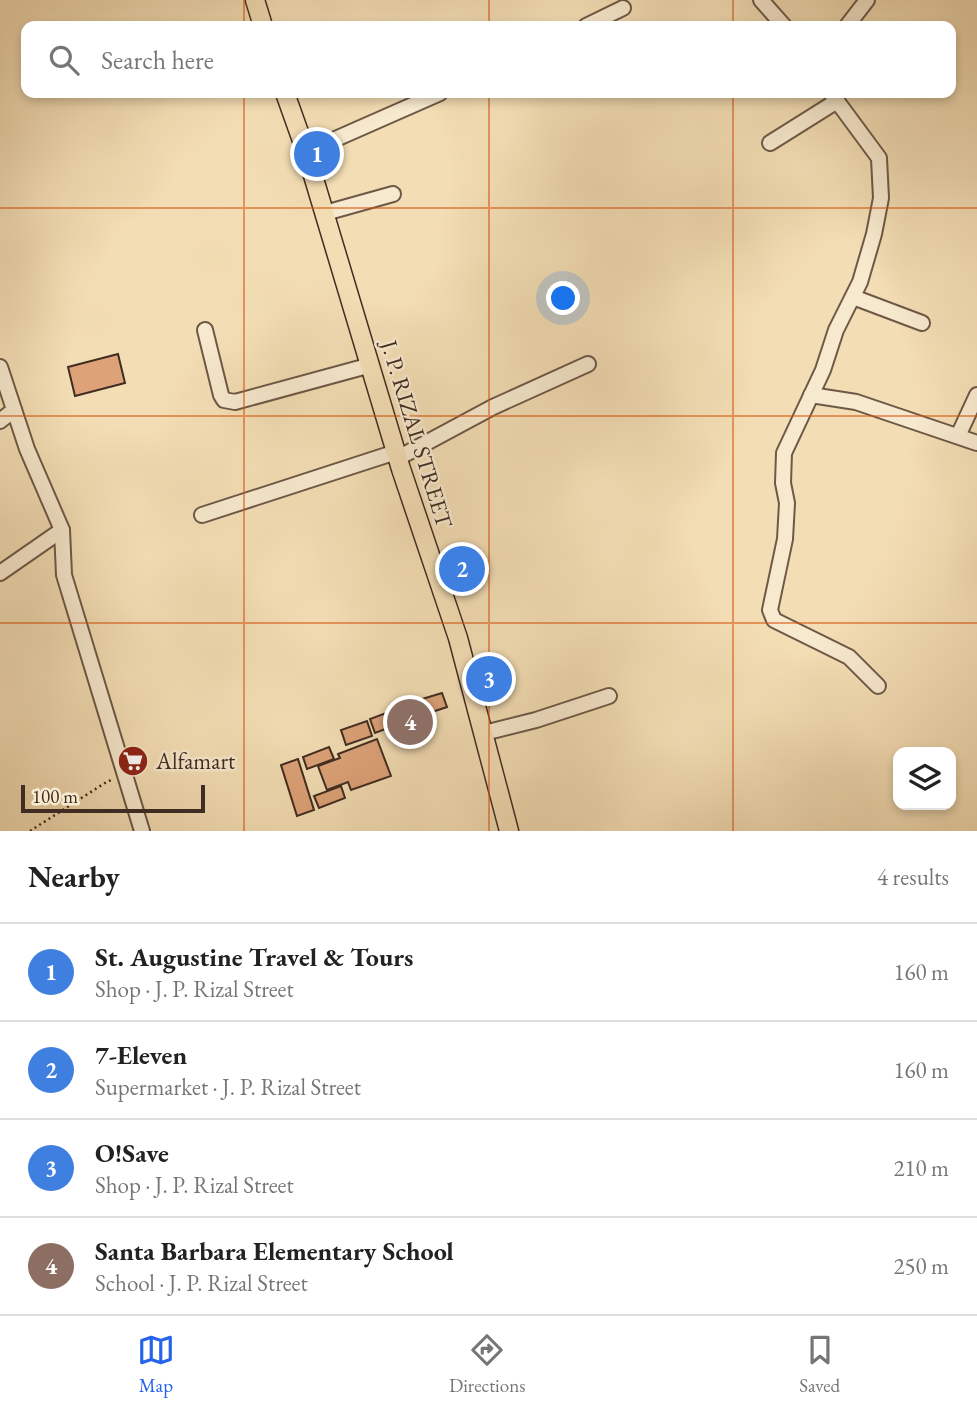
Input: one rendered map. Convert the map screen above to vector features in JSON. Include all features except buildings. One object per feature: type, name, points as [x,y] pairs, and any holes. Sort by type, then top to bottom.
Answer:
[{"type":"main road","points":[[255,0],[261,21]]},
{"type":"main road","name":"J. P. RIZAL STREET","points":[[287,98],[325,213],[397,455],[458,638],[509,831]]},
{"type":"street","points":[[761,0],[780,21]]},
{"type":"street","points":[[850,21],[867,0]]},
{"type":"street","points":[[597,21],[623,9]]},
{"type":"street","points":[[306,152],[429,98]]},
{"type":"street","points":[[770,143],[833,98]]},
{"type":"street","points":[[835,98],[879,158],[881,198],[860,282],[836,330],[823,370],[783,453],[783,483],[787,503],[785,539],[770,610],[774,620],[849,657],[878,686]]},
{"type":"street","points":[[325,213],[393,194]]},
{"type":"street","points":[[853,297],[922,323]]},
{"type":"street","points":[[205,330],[224,400],[235,402],[371,366]]},
{"type":"street","points":[[202,515],[397,455],[588,364]]},
{"type":"street","points":[[0,367],[27,449],[62,530],[64,575],[142,831]]},
{"type":"street","points":[[811,395],[856,402],[977,443]]},
{"type":"street","points":[[958,436],[977,395]]},
{"type":"street","points":[[0,421],[14,410]]},
{"type":"street","points":[[0,573],[62,530]]},
{"type":"street","points":[[484,733],[536,720],[609,696]]},
{"type":"path","points":[[30,831],[108,781],[125,777]]},
{"type":"place","name":"St. Augustine Travel & Tours","points":[[317,154]]},
{"type":"place","name":"7-Eleven","points":[[462,569]]},
{"type":"place","name":"O!Save","points":[[489,679]]},
{"type":"place","name":"Santa Barbara Elementary School","points":[[410,722]]},
{"type":"place","name":"Alfamart","points":[[133,761]]}]
